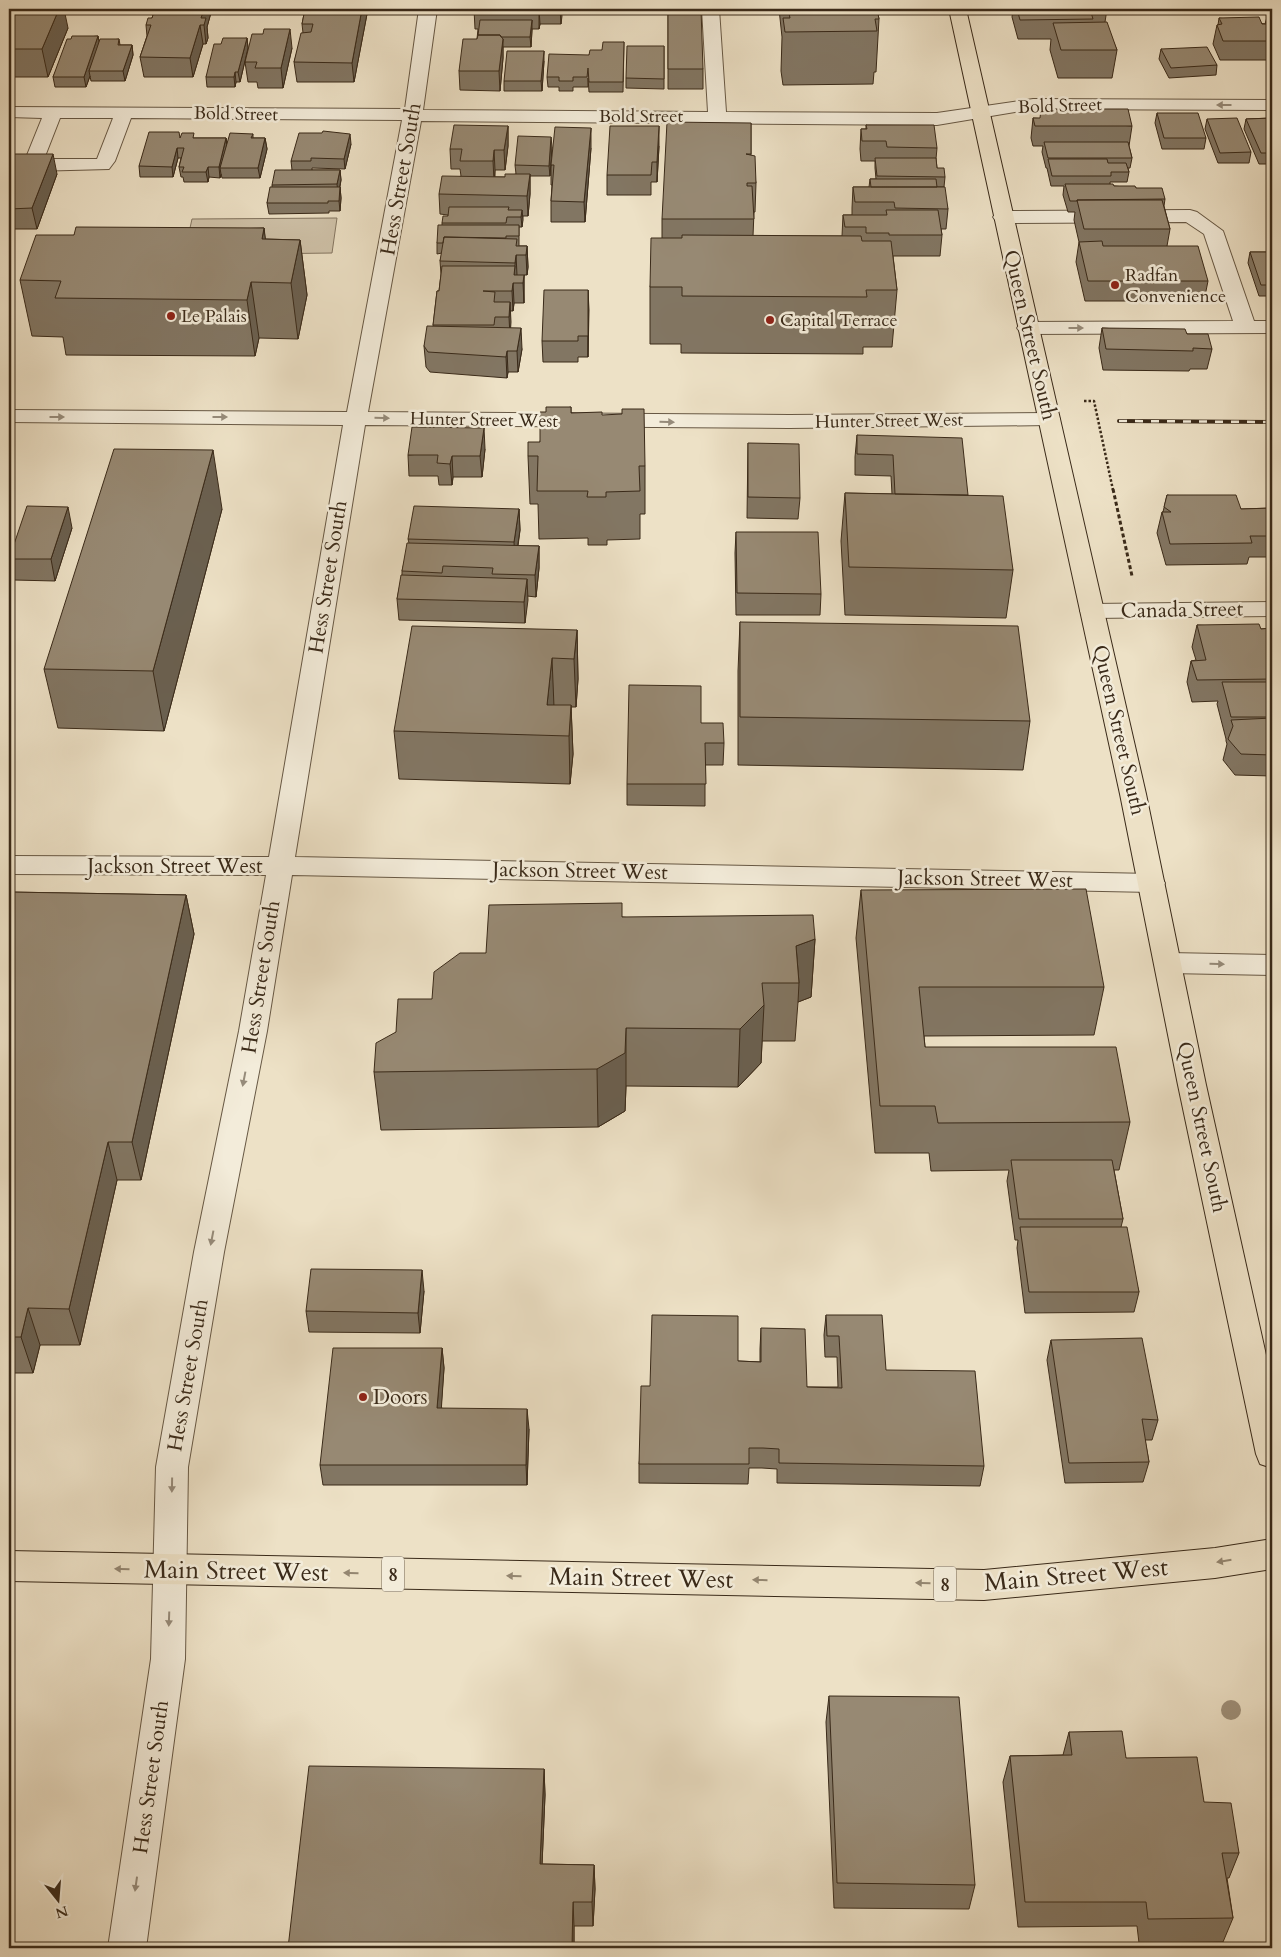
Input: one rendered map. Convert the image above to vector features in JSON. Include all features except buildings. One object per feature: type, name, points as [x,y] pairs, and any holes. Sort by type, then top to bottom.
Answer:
[{"type":"main road","name":"Queen Street South","points":[[957,9],[1152,883],[1192,1085],[1272,1454]]},
{"type":"main road","name":"Main Street West","points":[[9,1566],[984,1584],[1215,1563],[1272,1554]]},
{"type":"street","name":"Hess Street South","points":[[127,1948],[168,1659],[172,1467],[210,1252],[253,1031],[351,438],[363,390],[428,9]]},
{"type":"street","points":[[711,9],[716,116]]},
{"type":"street","name":"Bold Street","points":[[9,112],[411,117],[716,116],[937,119],[980,114],[1033,104],[1272,105]]},
{"type":"street","points":[[53,112],[32,165],[92,167],[102,165],[106,161],[124,113]]},
{"type":"street","points":[[1003,217],[1190,216],[1213,231],[1246,328]]},
{"type":"street","points":[[1027,328],[1272,328]]},
{"type":"street","name":"Hunter Street West","points":[[9,416],[357,417],[701,423],[1049,419]]},
{"type":"street","name":"Canada Street","points":[[1092,611],[1272,609]]},
{"type":"street","name":"Jackson Street West","points":[[9,865],[280,866],[1152,883]]},
{"type":"street","points":[[1169,964],[1272,965]]},
{"type":"path","points":[[1081,401],[1094,401],[1140,610]]},
{"type":"shaded area","points":[[337,218],[332,253],[184,255],[192,219]]},
{"type":"railway","points":[[1119,421],[1272,422]]},
{"type":"place","name":"Radfan Convenience","points":[[1115,285]]},
{"type":"place","name":"Le Palais","points":[[171,316]]},
{"type":"place","name":"Capital Terrace","points":[[770,320]]},
{"type":"place","name":"Doors","points":[[363,1397]]}]
